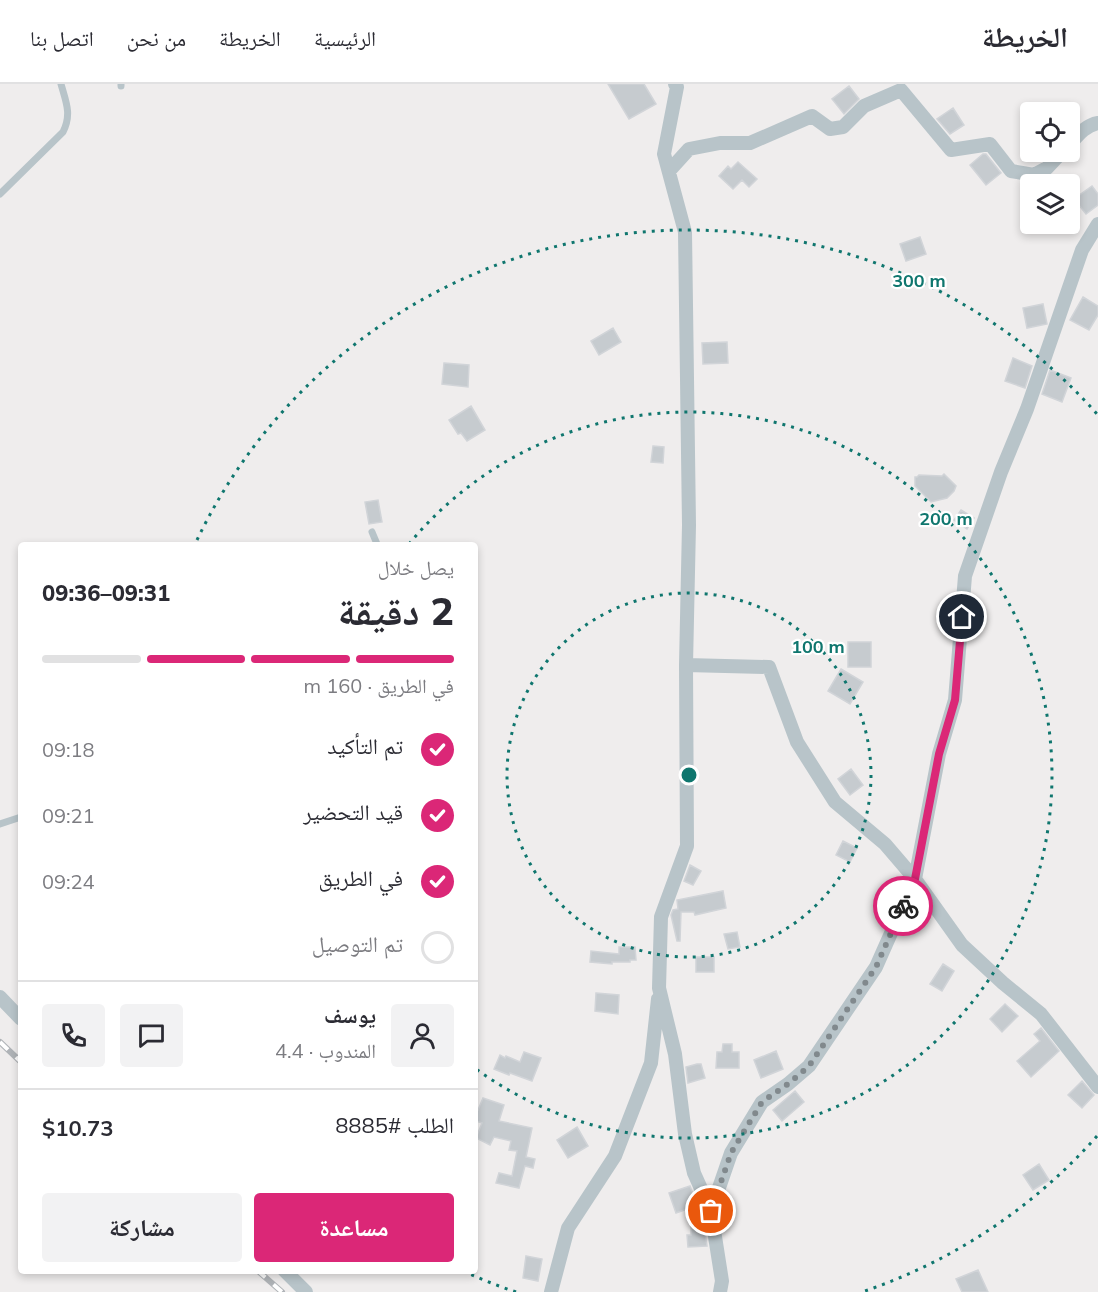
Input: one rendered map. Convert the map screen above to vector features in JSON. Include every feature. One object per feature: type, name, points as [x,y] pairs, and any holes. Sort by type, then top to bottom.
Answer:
[{"type":"street","points":[[550,1292],[568,1228],[615,1156],[651,1063],[659,988],[661,917],[687,846],[686,665],[689,525],[685,232],[664,153],[677,87],[675,84]]},
{"type":"street","points":[[669,171],[689,149],[720,143],[750,143],[812,116],[830,129],[843,127],[864,106],[901,90],[951,150],[990,144],[1011,171],[1034,175],[1053,162]]},
{"type":"street","points":[[1080,133],[1095,122],[1098,123]]},
{"type":"street","points":[[711,1211],[731,1153],[762,1102],[809,1066],[876,967],[915,879],[939,754],[955,700],[965,576],[1001,472],[1027,409],[1082,250],[1098,224]]},
{"type":"street","points":[[686,665],[769,667],[797,741],[835,802],[885,844],[915,879],[962,945],[1041,1014],[1098,1088]]},
{"type":"street","points":[[659,988],[675,1054],[687,1143],[694,1173],[711,1211],[722,1281],[720,1292]]},
{"type":"street","points":[[0,998],[18,1016]]},
{"type":"street","points":[[288,1274],[306,1292]]},
{"type":"lane","points":[[0,194],[63,132],[68,111],[61,84]]},
{"type":"lane","points":[[372,532],[376,542]]},
{"type":"lane","points":[[0,824],[18,818]]},
{"type":"building","points":[[608,84],[644,84],[656,104],[629,119]]},
{"type":"building","points":[[849,86],[859,99],[844,114],[832,99]]},
{"type":"building","points":[[953,108],[964,125],[950,134],[937,119]]},
{"type":"building","points":[[986,154],[1001,173],[986,185],[970,165]]},
{"type":"building","points":[[738,162],[757,179],[749,187],[742,180],[733,189],[719,176],[728,166],[731,169]]},
{"type":"building","points":[[1092,186],[1098,194],[1098,205],[1086,214],[1080,206],[1080,195]]},
{"type":"building","points":[[920,237],[926,254],[906,261],[900,244]]},
{"type":"building","points":[[1083,297],[1098,306],[1098,315],[1089,330],[1070,320]]},
{"type":"building","points":[[1043,304],[1047,324],[1027,328],[1023,308]]},
{"type":"building","points":[[613,328],[621,342],[599,355],[591,341]]},
{"type":"building","points":[[727,342],[728,363],[703,364],[702,343]]},
{"type":"building","points":[[1013,358],[1032,366],[1025,388],[1005,381]]},
{"type":"building","points":[[444,363],[469,365],[468,387],[442,384]]},
{"type":"building","points":[[1050,370],[1071,378],[1062,402],[1042,394]]},
{"type":"building","points":[[471,406],[485,430],[467,441],[461,433],[458,434],[449,420]]},
{"type":"building","points":[[653,446],[664,447],[663,463],[651,462]]},
{"type":"building","points":[[944,474],[956,486],[947,498],[931,502],[915,486],[915,477],[919,475],[942,476]]},
{"type":"building","points":[[378,500],[382,522],[369,524],[365,502]]},
{"type":"building","points":[[961,510],[974,518],[967,529],[954,520]]},
{"type":"building","points":[[848,642],[871,642],[871,667],[848,667]]},
{"type":"building","points":[[841,669],[863,682],[850,704],[828,691]]},
{"type":"building","points":[[851,769],[863,785],[850,795],[838,779]]},
{"type":"building","points":[[843,841],[857,848],[850,862],[836,855]]},
{"type":"building","points":[[690,865],[701,871],[693,885],[684,881]]},
{"type":"building","points":[[723,891],[726,908],[695,915],[694,912],[681,912],[680,941],[677,941],[671,915],[673,910],[678,909],[677,900]]},
{"type":"building","points":[[737,932],[740,947],[728,949],[724,934]]},
{"type":"building","points":[[619,947],[635,947],[636,960],[612,962],[612,964],[590,962],[591,951],[619,954]]},
{"type":"building","points":[[696,957],[714,957],[714,972],[696,972]]},
{"type":"building","points":[[943,964],[954,971],[942,991],[930,984]]},
{"type":"building","points":[[596,993],[619,995],[618,1014],[595,1011]]},
{"type":"building","points":[[1005,1004],[1018,1016],[1002,1032],[990,1019]]},
{"type":"building","points":[[1041,1028],[1059,1051],[1031,1077],[1017,1061],[1040,1041],[1034,1034]]},
{"type":"building","points":[[723,1044],[732,1044],[732,1052],[739,1052],[739,1068],[716,1068],[717,1052],[722,1052]]},
{"type":"building","points":[[776,1051],[783,1069],[761,1078],[754,1060]]},
{"type":"building","points":[[524,1052],[541,1058],[532,1081],[494,1069],[500,1055],[520,1062]]},
{"type":"building","points":[[701,1064],[705,1078],[688,1083],[686,1067]]},
{"type":"building","points":[[1082,1081],[1094,1095],[1082,1108],[1068,1095]]},
{"type":"building","points":[[795,1091],[804,1102],[782,1121],[773,1110]]},
{"type":"building","points":[[483,1098],[504,1105],[499,1121],[532,1128],[526,1157],[535,1159],[533,1168],[525,1166],[519,1188],[496,1183],[499,1173],[512,1176],[517,1151],[509,1150],[511,1141],[494,1137],[490,1145],[478,1139],[482,1123],[478,1122],[478,1110]]},
{"type":"building","points":[[577,1127],[588,1146],[568,1158],[557,1140]]},
{"type":"building","points":[[1039,1164],[1049,1180],[1033,1190],[1023,1175]]},
{"type":"building","points":[[690,1186],[696,1206],[676,1213],[669,1193]]},
{"type":"building","points":[[704,1226],[707,1246],[688,1247],[687,1235],[691,1235],[691,1227]]},
{"type":"building","points":[[526,1256],[542,1259],[538,1281],[523,1278]]},
{"type":"building","points":[[978,1270],[988,1292],[962,1292],[956,1279]]},
{"type":"railway","points":[[0,1042],[18,1059]]},
{"type":"railway","points":[[262,1274],[282,1292]]},
{"type":"way so far","points":[[711,1211],[731,1153],[762,1102],[809,1066],[876,967],[903,906]]},
{"type":"route","points":[[903,906],[915,879],[939,754],[955,700],[962,617]]}]
